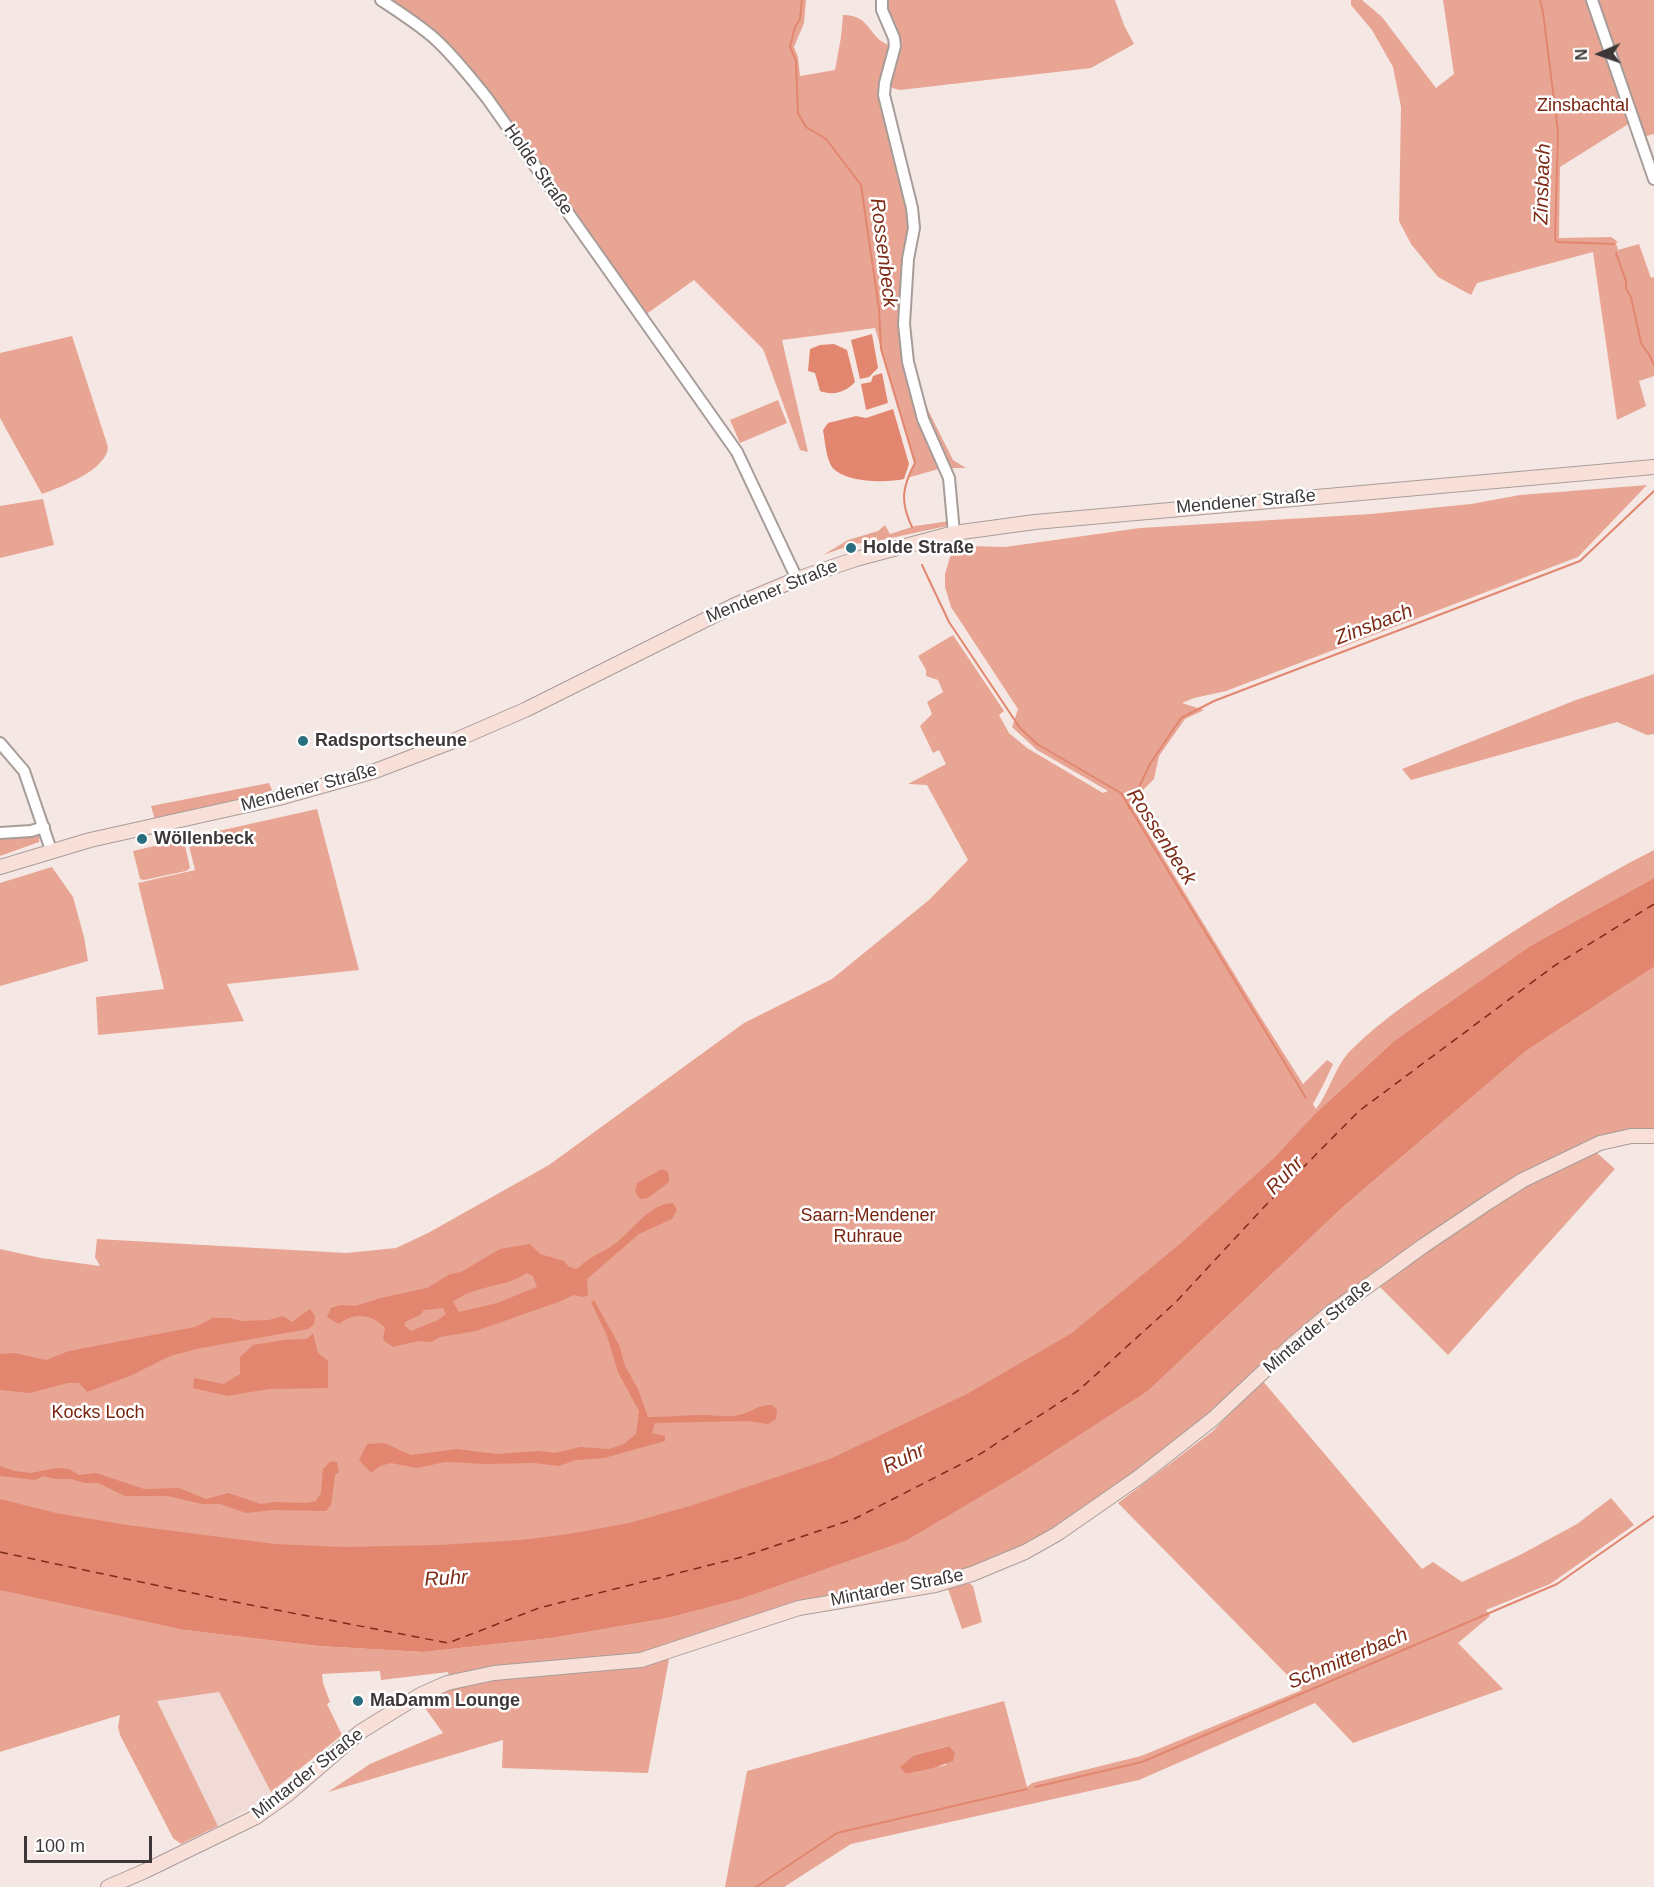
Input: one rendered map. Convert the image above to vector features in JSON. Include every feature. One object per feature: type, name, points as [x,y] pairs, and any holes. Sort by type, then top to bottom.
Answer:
[{"type":"main road","name":"Mendener Straße","points":[[0,867],[51,850],[326,786],[402,761],[525,710],[704,620],[798,579],[856,559],[954,533],[1035,522],[1654,467]]},
{"type":"main road","name":"Mintarder Straße","points":[[108,1887],[256,1817],[287,1795],[360,1732],[420,1695],[447,1683],[494,1673],[641,1660],[798,1608],[935,1585],[999,1564],[1025,1552],[1066,1528],[1139,1477],[1228,1406],[1325,1317],[1386,1271],[1452,1226],[1523,1180],[1600,1143],[1631,1136],[1654,1136]]},
{"type":"street","name":"Holde Straße","points":[[381,0],[434,38],[459,63],[487,98],[737,452],[798,579]]},
{"type":"street","points":[[882,0],[882,10],[895,46],[895,53],[886,76],[884,95],[912,208],[914,228],[908,259],[904,324],[908,362],[923,419],[949,478],[954,533]]},
{"type":"street","points":[[1592,0],[1654,179]]},
{"type":"street","points":[[0,743],[24,771],[51,850]]},
{"type":"street","points":[[0,833],[31,831],[44,827]]},
{"type":"shaded area","points":[[219,1692],[271,1792],[249,1809],[218,1826],[157,1701]]},
{"type":"green space","points":[[386,0],[806,0],[804,23],[794,47],[798,57],[800,76],[835,70],[843,15],[852,16],[865,23],[877,38],[891,46],[882,83],[911,226],[901,316],[918,390],[953,460],[966,468],[942,468],[907,478],[915,463],[875,328],[782,340],[808,452],[800,450],[763,349],[694,280],[645,315],[483,83],[446,43]]},
{"type":"green space","points":[[884,0],[1115,0],[1134,44],[1091,68],[900,90],[892,88],[888,83],[898,55],[899,44]]},
{"type":"green space","name":"Zinsbachtal","points":[[1351,0],[1362,0],[1382,17],[1436,88],[1454,74],[1443,0],[1654,0],[1654,134],[1643,137],[1630,123],[1560,167],[1559,238],[1611,237],[1618,242],[1616,243],[1618,250],[1639,244],[1651,278],[1654,277],[1654,376],[1639,381],[1646,406],[1617,420],[1593,252],[1477,283],[1471,295],[1438,277],[1411,244],[1399,221],[1401,107],[1393,67],[1372,30],[1351,5]]},
{"type":"green space","points":[[72,336],[108,447],[106,455],[92,470],[42,494],[0,418],[0,353]]},
{"type":"green space","points":[[778,400],[787,423],[740,443],[730,420]]},
{"type":"green space","name":"Saarn-Mendener Ruhraue","points":[[1647,485],[1578,557],[1226,691],[1182,703],[1204,710],[1185,719],[1159,756],[1154,779],[1141,792],[1133,808],[1303,1084],[1327,1060],[1333,1064],[1313,1104],[1316,1109],[1345,1056],[1391,1015],[1533,919],[1580,890],[1654,850],[1654,878],[1530,946],[1394,1041],[1318,1111],[1341,1149],[838,1512],[185,1630],[318,1646],[423,1652],[552,1638],[668,1618],[741,1599],[906,1541],[1021,1473],[1148,1391],[1344,1206],[1526,1051],[1654,967],[1654,1129],[1631,1131],[1602,1138],[1404,1255],[1190,1433],[1105,1497],[1024,1549],[970,1570],[660,1651],[450,1680],[448,1672],[381,1680],[380,1671],[322,1674],[330,1702],[327,1704],[342,1735],[271,1792],[219,1692],[157,1701],[218,1826],[181,1844],[173,1838],[120,1735],[118,1727],[120,1715],[0,1752],[0,1249],[41,1258],[100,1266],[95,1257],[97,1239],[346,1253],[396,1248],[428,1233],[549,1165],[744,1023],[832,979],[929,900],[968,860],[927,785],[908,784],[946,764],[939,750],[933,753],[920,726],[932,714],[927,702],[943,692],[938,680],[926,676],[926,670],[918,656],[953,635],[1004,711],[999,715],[1009,733],[1027,748],[1103,793],[1108,791],[1037,750],[1012,727],[1018,709],[951,607],[945,587],[945,574],[950,557],[957,550],[970,546],[1005,547],[1140,528],[1371,514],[1471,504],[1520,495]]},
{"type":"green space","points":[[43,499],[54,545],[0,558],[0,506]]},
{"type":"green space","points":[[950,521],[947,526],[854,544],[823,555],[848,540],[878,531],[885,525],[890,534],[915,526]]},
{"type":"green space","points":[[1654,674],[1654,734],[1647,735],[1617,722],[1411,780],[1402,769],[1576,700]]},
{"type":"green space","points":[[269,783],[272,790],[265,795],[155,820],[151,806]]},
{"type":"green space","points":[[317,809],[359,970],[227,984],[244,1021],[98,1035],[96,997],[164,989],[138,883],[195,870],[187,838]]},
{"type":"green space","points":[[40,834],[39,842],[0,856],[0,835]]},
{"type":"green space","points":[[180,840],[185,845],[190,868],[186,871],[140,879],[133,851]]},
{"type":"green space","points":[[52,867],[73,897],[88,961],[0,986],[0,883]]},
{"type":"green space","points":[[1596,1152],[1615,1169],[1448,1355],[1378,1285],[1505,1196]]},
{"type":"green space","points":[[1262,1380],[1422,1569],[1433,1562],[1462,1582],[1520,1555],[1577,1524],[1611,1498],[1634,1525],[1550,1584],[1486,1610],[1490,1616],[1458,1643],[1503,1689],[1353,1743],[1315,1703],[1139,1780],[851,1844],[784,1887],[725,1887],[747,1771],[1004,1701],[1027,1787],[1032,1783],[1141,1756],[1302,1690],[1118,1503],[1213,1431]],"holes":[[[948,1746],[946,1765],[906,1774],[915,1755]]]},
{"type":"green space","points":[[969,1583],[973,1586],[982,1622],[962,1629],[948,1589]]},
{"type":"green space","points":[[669,1659],[648,1773],[502,1768],[503,1740],[328,1792],[370,1764],[443,1733],[425,1708],[428,1697],[455,1683],[611,1668]]},
{"type":"water","points":[[872,334],[878,368],[869,377],[860,379],[851,340]]},
{"type":"water","points":[[834,344],[847,350],[855,382],[839,392],[830,393],[820,391],[815,373],[808,371],[810,349],[820,345]]},
{"type":"water","points":[[882,373],[888,403],[866,410],[861,384],[871,382],[873,376]]},
{"type":"water","points":[[893,409],[909,464],[904,479],[877,481],[856,479],[832,467],[823,430],[828,423],[856,416],[866,418]]},
{"type":"water","name":"Ruhr","points":[[1654,878],[1654,967],[1526,1051],[1344,1206],[1148,1391],[1021,1473],[906,1541],[741,1599],[668,1618],[552,1638],[423,1652],[318,1646],[185,1630],[0,1590],[0,1499],[56,1513],[127,1525],[275,1544],[344,1547],[439,1545],[521,1540],[629,1523],[690,1506],[830,1459],[967,1394],[1072,1333],[1181,1243],[1273,1159],[1318,1111],[1394,1041],[1530,946]]},
{"type":"water","points":[[662,1169],[668,1172],[669,1182],[648,1198],[640,1199],[635,1192],[637,1183]]},
{"type":"water","points":[[673,1203],[677,1210],[672,1219],[639,1234],[587,1279],[588,1295],[583,1297],[574,1295],[476,1331],[440,1337],[431,1342],[418,1341],[393,1347],[383,1340],[385,1328],[369,1317],[357,1316],[339,1324],[327,1317],[331,1308],[341,1305],[355,1306],[427,1288],[450,1274],[461,1272],[500,1249],[530,1244],[540,1254],[564,1261],[569,1267],[577,1269],[590,1258],[612,1246],[656,1208]],"holes":[[[527,1273],[533,1276],[537,1287],[497,1303],[459,1312],[453,1302],[470,1292],[509,1281]],[[443,1308],[446,1314],[438,1320],[411,1331],[405,1326],[405,1322],[420,1315],[424,1310]]]},
{"type":"water","points":[[594,1300],[619,1345],[625,1366],[638,1389],[648,1417],[733,1416],[772,1405],[777,1410],[776,1419],[768,1424],[748,1421],[655,1423],[652,1433],[665,1436],[665,1441],[604,1458],[576,1460],[559,1466],[534,1463],[445,1462],[417,1468],[391,1463],[380,1466],[371,1473],[359,1460],[367,1444],[384,1443],[411,1455],[457,1449],[496,1454],[538,1451],[555,1453],[580,1447],[609,1449],[624,1444],[636,1434],[639,1411],[618,1372],[607,1336],[591,1302]]},
{"type":"water","points":[[310,1309],[315,1316],[314,1324],[308,1329],[201,1348],[170,1356],[130,1376],[87,1392],[79,1383],[68,1383],[30,1393],[0,1390],[0,1354],[14,1353],[46,1360],[69,1351],[195,1327],[213,1318],[230,1318],[241,1321],[269,1320],[283,1316],[292,1322]]},
{"type":"water","points":[[313,1333],[318,1353],[328,1361],[328,1388],[269,1389],[227,1396],[193,1388],[194,1378],[224,1384],[240,1374],[240,1357],[253,1345],[307,1339]]},
{"type":"water","points":[[331,1461],[337,1462],[339,1472],[335,1475],[331,1505],[326,1511],[273,1510],[246,1513],[220,1504],[202,1504],[168,1496],[125,1496],[98,1483],[44,1476],[35,1480],[0,1476],[0,1466],[31,1473],[56,1468],[69,1469],[79,1475],[96,1473],[144,1489],[179,1488],[206,1499],[228,1493],[261,1504],[307,1503],[316,1501],[321,1493],[323,1469]]},
{"type":"water","points":[[949,1746],[955,1753],[953,1761],[906,1774],[900,1767],[915,1755]]},
{"type":"waterway","name":"Rossenbeck","points":[[802,0],[800,19],[795,27],[790,47],[796,61],[798,113],[806,127],[826,139],[861,185],[879,309],[881,349],[915,463],[907,480],[904,495],[912,527]]},
{"type":"waterway","name":"Zinsbach","points":[[1540,0],[1558,132],[1555,239],[1557,242],[1614,244]]},
{"type":"waterway","name":"Zinsbach","points":[[1616,253],[1626,281],[1626,289],[1631,297],[1641,343],[1654,365]]},
{"type":"waterway","name":"Zinsbach","points":[[1129,808],[1150,764],[1181,718],[1214,701],[1580,561],[1654,491]]},
{"type":"waterway","name":"Rossenbeck","points":[[922,565],[949,622],[1020,728],[1037,744],[1121,793],[1306,1098]]},
{"type":"waterway","name":"Schmitterbach","points":[[1035,1787],[1142,1762],[1557,1584],[1654,1516]]},
{"type":"waterway","name":"Schmitterbach","points":[[756,1887],[837,1833],[1027,1789]]},
{"type":"ferry route","points":[[0,1552],[230,1601],[448,1643],[539,1608],[742,1557],[854,1519],[977,1456],[1079,1390],[1176,1302],[1264,1207],[1359,1111],[1554,966],[1654,904]]},
{"type":"place","name":"Holde Straße","points":[[851,548]]},
{"type":"place","name":"Radsportscheune","points":[[303,741]]},
{"type":"place","name":"Wöllenbeck","points":[[142,839]]},
{"type":"place","name":"MaDamm Lounge","points":[[358,1701]]},
{"type":"park label","name":"Kocks Loch","points":[[98,1413]]}]
